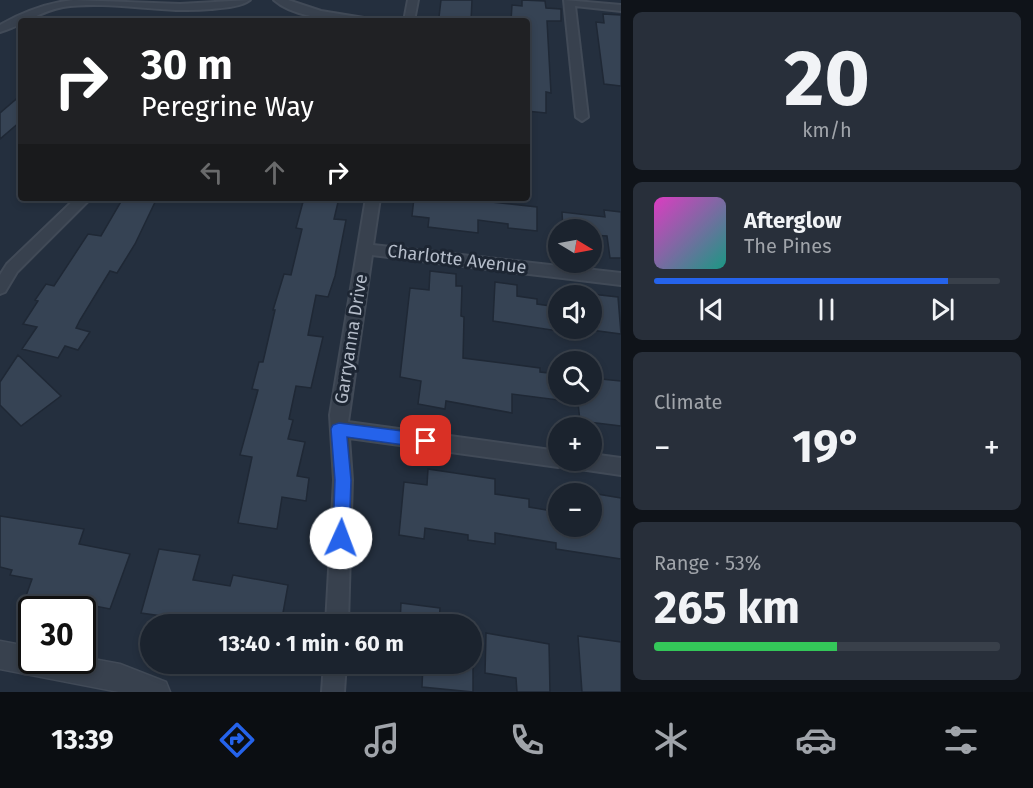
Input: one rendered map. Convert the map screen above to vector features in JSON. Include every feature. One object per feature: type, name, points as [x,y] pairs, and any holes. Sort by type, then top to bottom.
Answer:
[{"type":"street","points":[[24,18],[44,9],[73,3],[183,8],[213,7],[245,0]]},
{"type":"street","points":[[279,0],[340,18]]},
{"type":"street","points":[[410,18],[413,0]]},
{"type":"street","points":[[582,117],[569,1],[621,8]]},
{"type":"street","points":[[181,18],[183,8]]},
{"type":"street","points":[[0,29],[18,21]]},
{"type":"street","points":[[0,288],[12,268],[81,201]]},
{"type":"street","name":"Garryanna Drive","points":[[337,614],[343,480],[339,429],[373,201]]},
{"type":"street","name":"Charlotte Avenue","points":[[365,249],[621,279]]},
{"type":"street","points":[[339,429],[548,458]]},
{"type":"street","points":[[602,464],[621,467]]},
{"type":"street","points":[[0,655],[120,678],[156,692]]},
{"type":"street","points":[[333,692],[334,674]]},
{"type":"building","points":[[441,0],[472,0],[471,18],[439,17]]},
{"type":"building","points":[[522,0],[545,1],[546,8],[561,9],[561,21],[547,21],[551,93],[546,92],[546,113],[530,111],[530,18],[511,18],[512,5],[522,6]]},
{"type":"building","points":[[603,14],[621,15],[621,86],[604,84],[596,22],[604,23]]},
{"type":"building","points":[[18,98],[18,124],[0,139],[0,113]]},
{"type":"building","points":[[121,201],[156,201],[135,244],[117,273],[110,271],[80,320],[76,328],[90,332],[78,350],[65,346],[58,358],[22,349],[37,327],[23,324],[46,284],[54,286],[88,234],[101,236]]},
{"type":"building","points":[[303,201],[338,201],[334,219],[346,220],[335,276],[328,297],[316,295],[308,335],[323,337],[311,388],[296,386],[289,419],[293,420],[288,439],[305,442],[297,476],[309,478],[306,501],[282,497],[277,529],[238,523],[252,457],[240,455],[258,390],[252,389],[259,362],[263,362],[275,310],[273,310],[284,274],[291,275],[302,229],[296,228]]},
{"type":"building","points":[[414,201],[482,201],[537,207],[537,231],[508,228],[508,224],[478,220],[478,233],[428,227],[429,218],[412,216]]},
{"type":"building","points":[[604,210],[621,212],[621,258],[610,258],[607,236],[602,236],[602,219],[562,219],[562,212],[605,217]]},
{"type":"building","points":[[430,271],[456,274],[456,286],[462,286],[463,358],[540,368],[540,372],[548,373],[548,399],[512,394],[512,413],[446,401],[445,409],[418,404],[421,381],[400,377],[410,288],[429,290]]},
{"type":"building","points":[[495,282],[517,285],[517,296],[537,299],[537,304],[548,306],[548,329],[493,321]]},
{"type":"building","points":[[602,295],[618,297],[621,334],[602,331]]},
{"type":"building","points":[[18,355],[61,396],[21,426],[0,405],[0,382]]},
{"type":"building","points":[[602,379],[621,381],[621,426],[602,424],[602,417],[580,417],[578,405],[602,405]]},
{"type":"building","points":[[428,469],[495,479],[495,494],[529,499],[529,507],[548,510],[548,537],[602,537],[602,495],[621,498],[621,559],[556,549],[556,543],[495,533],[495,544],[468,540],[468,535],[425,528],[424,539],[399,535],[404,482],[427,485]]},
{"type":"building","points":[[0,516],[84,529],[79,544],[130,554],[110,609],[96,606],[96,596],[26,596],[32,579],[10,575],[12,570],[0,567]]},
{"type":"building","points":[[159,549],[200,555],[193,580],[230,586],[233,575],[288,585],[283,614],[141,613]]},
{"type":"building","points":[[401,603],[440,608],[440,614],[400,614]]},
{"type":"building","points":[[486,633],[549,644],[550,692],[517,692],[516,678],[485,673]]},
{"type":"building","points":[[578,636],[621,642],[621,692],[582,692]]},
{"type":"building","points":[[423,674],[473,674],[473,692],[422,687]]},
{"type":"route","points":[[341,538],[343,480],[339,429],[426,441]]}]
